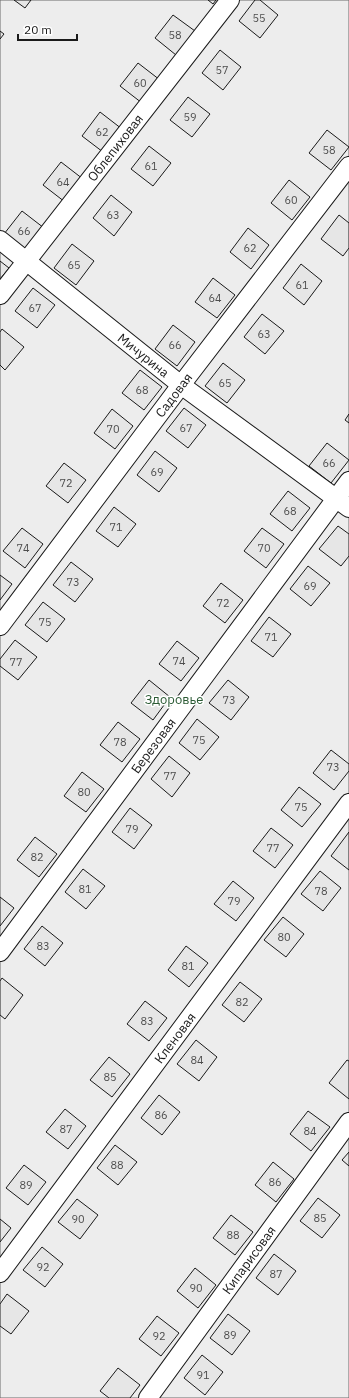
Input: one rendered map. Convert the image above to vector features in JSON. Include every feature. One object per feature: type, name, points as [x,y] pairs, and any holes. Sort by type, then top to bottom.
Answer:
[{"type":"street","name":"Облепиховая","points":[[0,295],[230,0]]},
{"type":"street","name":"Садовая","points":[[0,626],[181,385],[349,166]]},
{"type":"street","name":"Мичурина","points":[[0,240],[181,385],[342,503]]},
{"type":"street","name":"Березовая","points":[[0,952],[342,503],[349,481]]},
{"type":"street","name":"Кленовая","points":[[0,1273],[349,803]]},
{"type":"street","name":"Кипарисовая","points":[[148,1398],[349,1122]]},
{"type":"shaded area","name":"Здоровье","points":[[0,0],[349,0],[349,1398],[0,1398]]},
{"type":"building","points":[[14,0],[31,0],[25,8]]},
{"type":"building","points":[[208,0],[216,0],[213,4]]},
{"type":"building","points":[[255,0],[260,0],[278,15],[260,38],[239,21]]},
{"type":"building","points":[[173,15],[195,31],[176,55],[155,38]]},
{"type":"building","points":[[0,31],[4,34],[0,39]]},
{"type":"building","points":[[220,50],[241,67],[223,90],[202,73]]},
{"type":"building","points":[[138,63],[160,80],[142,103],[120,86]]},
{"type":"building","points":[[188,97],[210,114],[192,137],[170,120]]},
{"type":"building","points":[[100,112],[122,129],[103,152],[82,136]]},
{"type":"building","points":[[327,130],[349,147],[331,170],[309,153]]},
{"type":"building","points":[[149,146],[171,163],[153,186],[131,169]]},
{"type":"building","points":[[61,162],[83,179],[65,202],[43,185]]},
{"type":"building","points":[[289,180],[310,197],[292,220],[271,203]]},
{"type":"building","points":[[111,195],[132,212],[114,236],[93,218]]},
{"type":"building","points":[[22,211],[44,228],[26,251],[4,234]]},
{"type":"building","points":[[339,215],[349,223],[349,248],[343,256],[321,239]]},
{"type":"building","points":[[248,228],[269,245],[251,269],[230,252]]},
{"type":"building","points":[[72,244],[94,261],[76,285],[54,268]]},
{"type":"building","points":[[0,261],[9,268],[0,279]]},
{"type":"building","points":[[301,264],[322,281],[304,305],[283,288]]},
{"type":"building","points":[[213,278],[235,295],[217,318],[195,302]]},
{"type":"building","points":[[33,288],[55,305],[37,328],[15,311]]},
{"type":"building","points":[[262,314],[284,331],[265,354],[244,337]]},
{"type":"building","points":[[173,325],[195,342],[177,366],[155,349]]},
{"type":"building","points":[[2,329],[24,347],[5,370],[0,365],[0,332]]},
{"type":"building","points":[[223,363],[245,380],[227,403],[205,386]]},
{"type":"building","points":[[140,370],[162,387],[144,410],[122,393]]},
{"type":"building","points":[[184,408],[206,425],[188,448],[166,431]]},
{"type":"building","points":[[112,409],[133,426],[115,449],[94,433]]},
{"type":"building","points":[[349,414],[349,423],[345,420]]},
{"type":"building","points":[[327,443],[349,460],[331,483],[309,466]]},
{"type":"building","points":[[155,451],[177,468],[159,492],[137,475]]},
{"type":"building","points":[[64,463],[86,480],[68,503],[46,486]]},
{"type":"building","points":[[288,491],[310,508],[292,531],[270,514]]},
{"type":"building","points":[[114,507],[136,524],[118,547],[96,531]]},
{"type":"building","points":[[338,526],[349,534],[349,556],[341,566],[319,549]]},
{"type":"building","points":[[22,528],[43,544],[25,568],[3,551]]},
{"type":"building","points":[[262,528],[284,544],[266,568],[244,551]]},
{"type":"building","points":[[71,562],[93,579],[75,602],[53,585]]},
{"type":"building","points":[[308,566],[330,583],[311,606],[290,589]]},
{"type":"building","points":[[0,575],[12,584],[0,600]]},
{"type":"building","points":[[221,583],[243,600],[225,623],[203,606]]},
{"type":"building","points":[[43,602],[65,619],[47,642],[25,625]]},
{"type":"building","points":[[269,617],[291,634],[273,657],[251,641]]},
{"type":"building","points":[[15,640],[37,657],[18,680],[0,666],[0,659]]},
{"type":"building","points":[[177,641],[199,658],[181,681],[159,664]]},
{"type":"building","points":[[149,680],[170,697],[153,720],[131,703]]},
{"type":"building","points":[[228,680],[249,697],[231,720],[209,703]]},
{"type":"building","points":[[197,719],[219,737],[200,760],[179,743]]},
{"type":"building","points":[[118,722],[140,739],[122,762],[100,745]]},
{"type":"building","points":[[331,750],[349,764],[349,771],[334,790],[313,773]]},
{"type":"building","points":[[169,756],[190,773],[172,797],[151,779]]},
{"type":"building","points":[[82,772],[104,789],[86,812],[64,796]]},
{"type":"building","points":[[299,787],[321,804],[302,827],[281,810]]},
{"type":"building","points":[[130,808],[152,825],[134,849],[112,832]]},
{"type":"building","points":[[271,828],[293,845],[275,868],[253,851]]},
{"type":"building","points":[[349,832],[349,870],[331,856]]},
{"type":"building","points":[[35,837],[57,854],[39,877],[17,860]]},
{"type":"building","points":[[83,869],[105,886],[86,909],[65,892]]},
{"type":"building","points":[[320,871],[341,888],[323,911],[301,894]]},
{"type":"building","points":[[233,881],[254,898],[236,921],[214,904]]},
{"type":"building","points":[[0,897],[14,908],[0,926]]},
{"type":"building","points":[[283,917],[304,934],[286,957],[264,940]]},
{"type":"building","points":[[42,926],[63,943],[45,966],[24,949]]},
{"type":"building","points":[[186,946],[208,963],[189,987],[168,970]]},
{"type":"building","points":[[2,978],[23,995],[5,1019],[0,1015],[0,981]]},
{"type":"building","points":[[240,982],[262,999],[244,1022],[222,1005]]},
{"type":"building","points":[[145,1001],[167,1018],[149,1041],[127,1024]]},
{"type":"building","points":[[196,1040],[217,1057],[199,1081],[177,1064]]},
{"type":"building","points":[[109,1057],[130,1074],[112,1097],[90,1080]]},
{"type":"building","points":[[347,1060],[349,1061],[349,1099],[329,1083]]},
{"type":"building","points":[[159,1095],[180,1112],[162,1135],[141,1118]]},
{"type":"building","points":[[65,1109],[86,1126],[68,1149],[46,1132]]},
{"type":"building","points":[[308,1111],[330,1127],[311,1151],[290,1134]]},
{"type":"building","points":[[115,1145],[137,1162],[118,1185],[97,1168]]},
{"type":"building","points":[[349,1152],[349,1166],[342,1160]]},
{"type":"building","points":[[273,1162],[294,1179],[276,1202],[255,1185]]},
{"type":"building","points":[[24,1165],[46,1182],[28,1205],[6,1188]]},
{"type":"building","points":[[318,1198],[340,1215],[322,1238],[300,1221]]},
{"type":"building","points":[[77,1199],[98,1215],[80,1239],[58,1222]]},
{"type":"building","points":[[231,1215],[253,1232],[235,1255],[213,1238]]},
{"type":"building","points":[[0,1219],[11,1228],[0,1242]]},
{"type":"building","points":[[42,1247],[63,1264],[45,1287],[23,1270]]},
{"type":"building","points":[[274,1254],[296,1271],[278,1295],[256,1278]]},
{"type":"building","points":[[195,1268],[216,1285],[198,1308],[177,1291]]},
{"type":"building","points":[[7,1294],[29,1311],[11,1334],[0,1326],[0,1304]]},
{"type":"building","points":[[228,1314],[250,1331],[232,1355],[210,1338]]},
{"type":"building","points":[[157,1316],[179,1333],[161,1356],[139,1339]]},
{"type":"building","points":[[202,1355],[223,1372],[205,1395],[184,1378]]},
{"type":"building","points":[[118,1368],[140,1385],[130,1398],[109,1398],[100,1391]]}]
